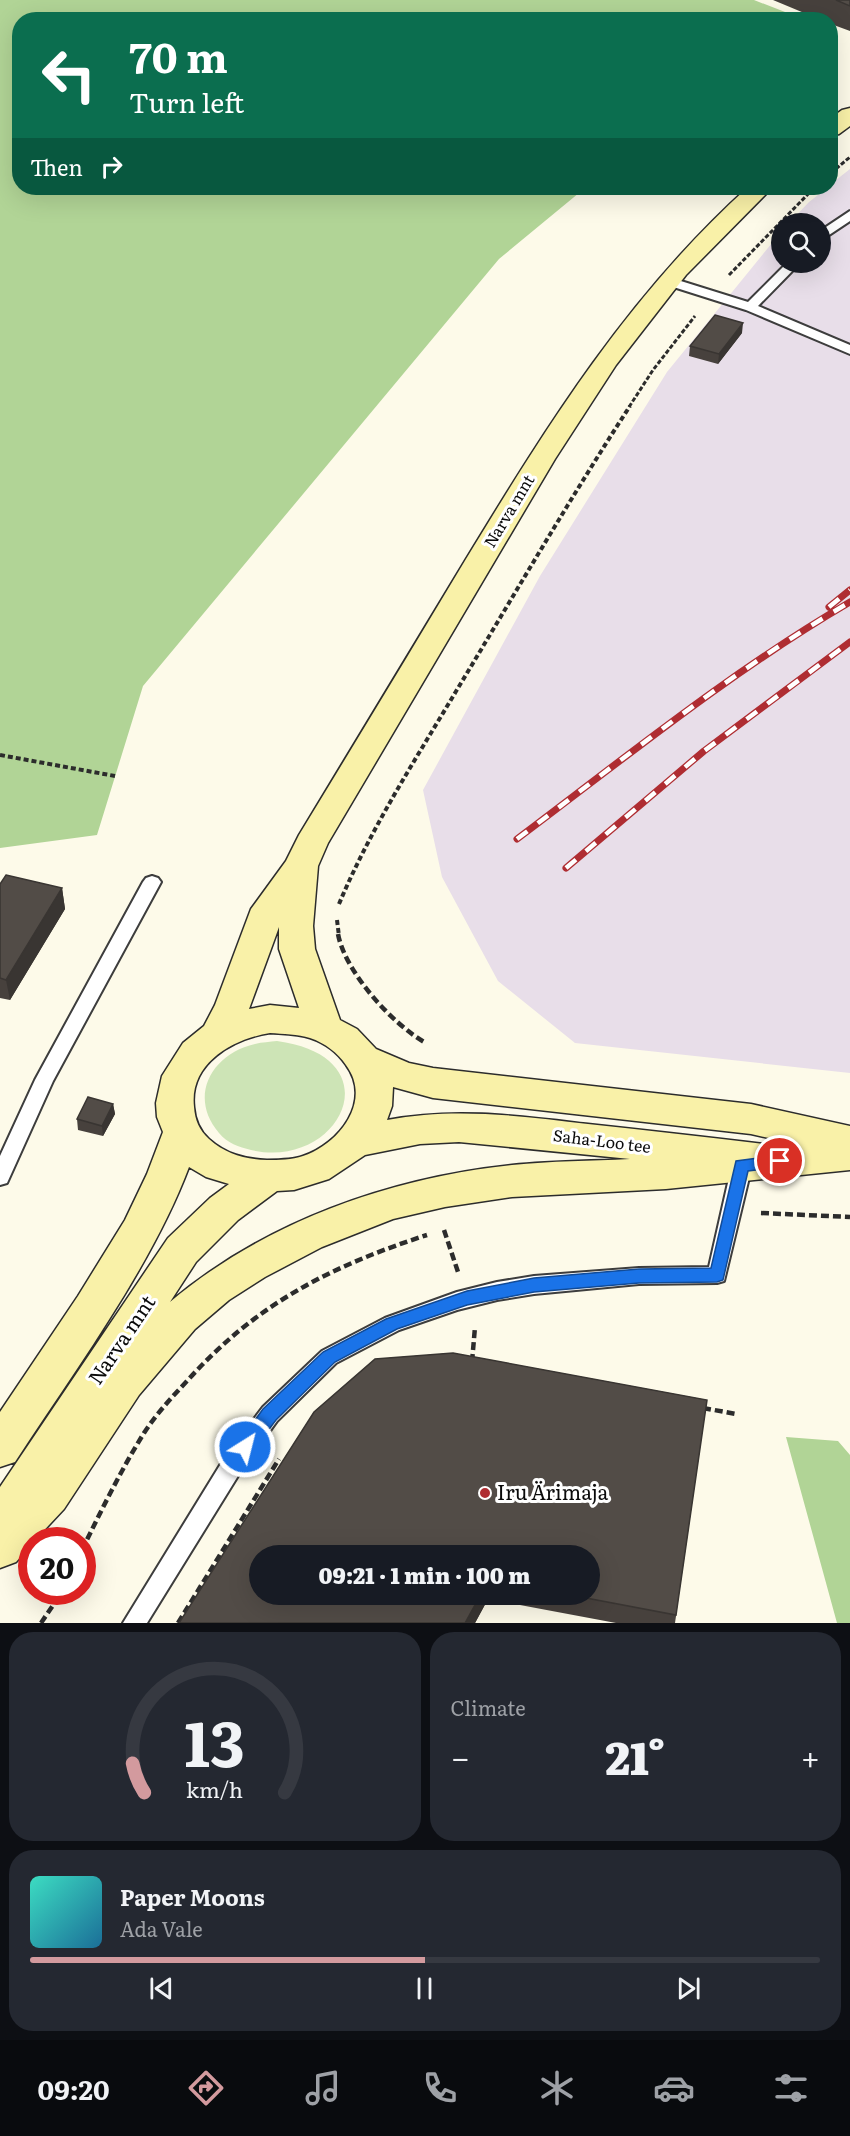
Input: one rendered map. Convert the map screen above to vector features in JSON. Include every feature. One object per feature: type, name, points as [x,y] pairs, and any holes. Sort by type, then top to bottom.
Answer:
[{"type":"main road","name":"Narva mnt","points":[[217,1035],[233,1005],[268,909],[301,866],[311,843],[534,470],[609,357],[668,281],[752,195]]},
{"type":"main road","name":"Narva mnt","points":[[301,866],[296,926],[297,949],[324,1027]]},
{"type":"main road","name":"Narva mnt","points":[[270,1019],[298,1020],[324,1027],[354,1047],[365,1060],[373,1080],[374,1101],[368,1122],[354,1142],[334,1158],[310,1170],[283,1176],[243,1174],[220,1166],[200,1154],[181,1133],[176,1117],[175,1094],[182,1071],[197,1051],[217,1035],[243,1024],[270,1019]]},
{"type":"main road","points":[[365,1060],[402,1076],[433,1083],[751,1119],[850,1141]]},
{"type":"main road","name":"Saha-Loo tee","points":[[354,1142],[420,1129],[459,1127],[516,1131],[780,1161],[850,1155]]},
{"type":"main road","name":"Narva mnt","points":[[0,1448],[85,1321],[143,1227],[161,1191],[181,1133]]},
{"type":"main road","points":[[0,1547],[49,1495],[124,1382],[181,1317],[215,1288],[260,1260],[308,1235],[389,1204],[445,1191],[512,1181],[666,1173],[780,1161]]},
{"type":"main road","name":"Narva mnt","points":[[0,1524],[182,1250],[224,1209],[268,1177]]},
{"type":"lane","points":[[831,229],[850,214]]},
{"type":"lane","points":[[750,307],[784,273]]},
{"type":"lane","points":[[668,281],[750,307],[850,350]]},
{"type":"lane","points":[[0,1177],[44,1080],[152,882]]},
{"type":"lane","points":[[134,1623],[233,1464],[270,1414],[329,1357],[392,1324],[467,1298],[534,1285],[639,1276],[717,1275],[742,1165]]},
{"type":"path","points":[[838,167],[850,157]]},
{"type":"path","points":[[338,905],[356,863],[393,799],[581,481],[653,370],[712,294],[758,243],[807,195]]},
{"type":"path","points":[[0,755],[115,776]]},
{"type":"path","points":[[336,915],[340,942],[363,982],[393,1020],[422,1041],[433,1045]]},
{"type":"path","points":[[730,1212],[850,1217]]},
{"type":"path","points":[[93,1527],[144,1433],[161,1409],[216,1348],[273,1304],[317,1278],[372,1253],[454,1228]]},
{"type":"path","points":[[444,1230],[476,1324],[471,1364]]},
{"type":"path","points":[[462,1363],[483,1366]]},
{"type":"path","points":[[702,1407],[736,1414]]},
{"type":"path","points":[[178,1623],[280,1457]]},
{"type":"path","points":[[41,1623],[53,1605]]},
{"type":"shaded area","points":[[850,169],[850,1073],[575,1043],[498,981],[442,877],[423,790],[540,576],[667,372],[771,244],[771,273],[831,273],[831,213],[799,213],[818,195],[838,195],[838,178]]},
{"type":"green space","points":[[0,0],[754,0],[785,12],[12,12],[12,195],[577,195],[499,259],[143,686],[97,835],[0,848]]},
{"type":"green space","points":[[277,1041],[314,1051],[336,1068],[345,1088],[342,1109],[330,1129],[309,1144],[283,1152],[251,1150],[229,1142],[219,1133],[205,1105],[205,1092],[216,1067],[226,1057],[258,1043]]},
{"type":"green space","points":[[786,1437],[838,1441],[850,1455],[850,1623],[837,1623]]},
{"type":"building","points":[[836,0],[850,0],[850,6]]},
{"type":"building","points":[[715,315],[743,323],[719,354],[690,346]]},
{"type":"building","points":[[6,875],[62,888],[6,980],[0,978],[0,884]]},
{"type":"building","points":[[88,1097],[113,1104],[102,1126],[77,1119]]},
{"type":"building","name":"Iru Ärimaja","points":[[453,1353],[707,1400],[676,1615],[600,1601],[600,1545],[249,1545],[249,1605],[475,1605],[465,1623],[179,1623],[314,1412],[375,1359]]},
{"type":"railway","points":[[829,607],[850,590]]},
{"type":"railway","points":[[517,839],[722,686],[850,602]]},
{"type":"railway","points":[[566,868],[704,751],[850,642]]},
{"type":"place","name":"Iru Ärimaja","points":[[485,1493]]},
{"type":"route","points":[[245,1447],[270,1414],[329,1357],[392,1324],[467,1298],[534,1285],[639,1276],[717,1275],[742,1165],[780,1161]]}]
